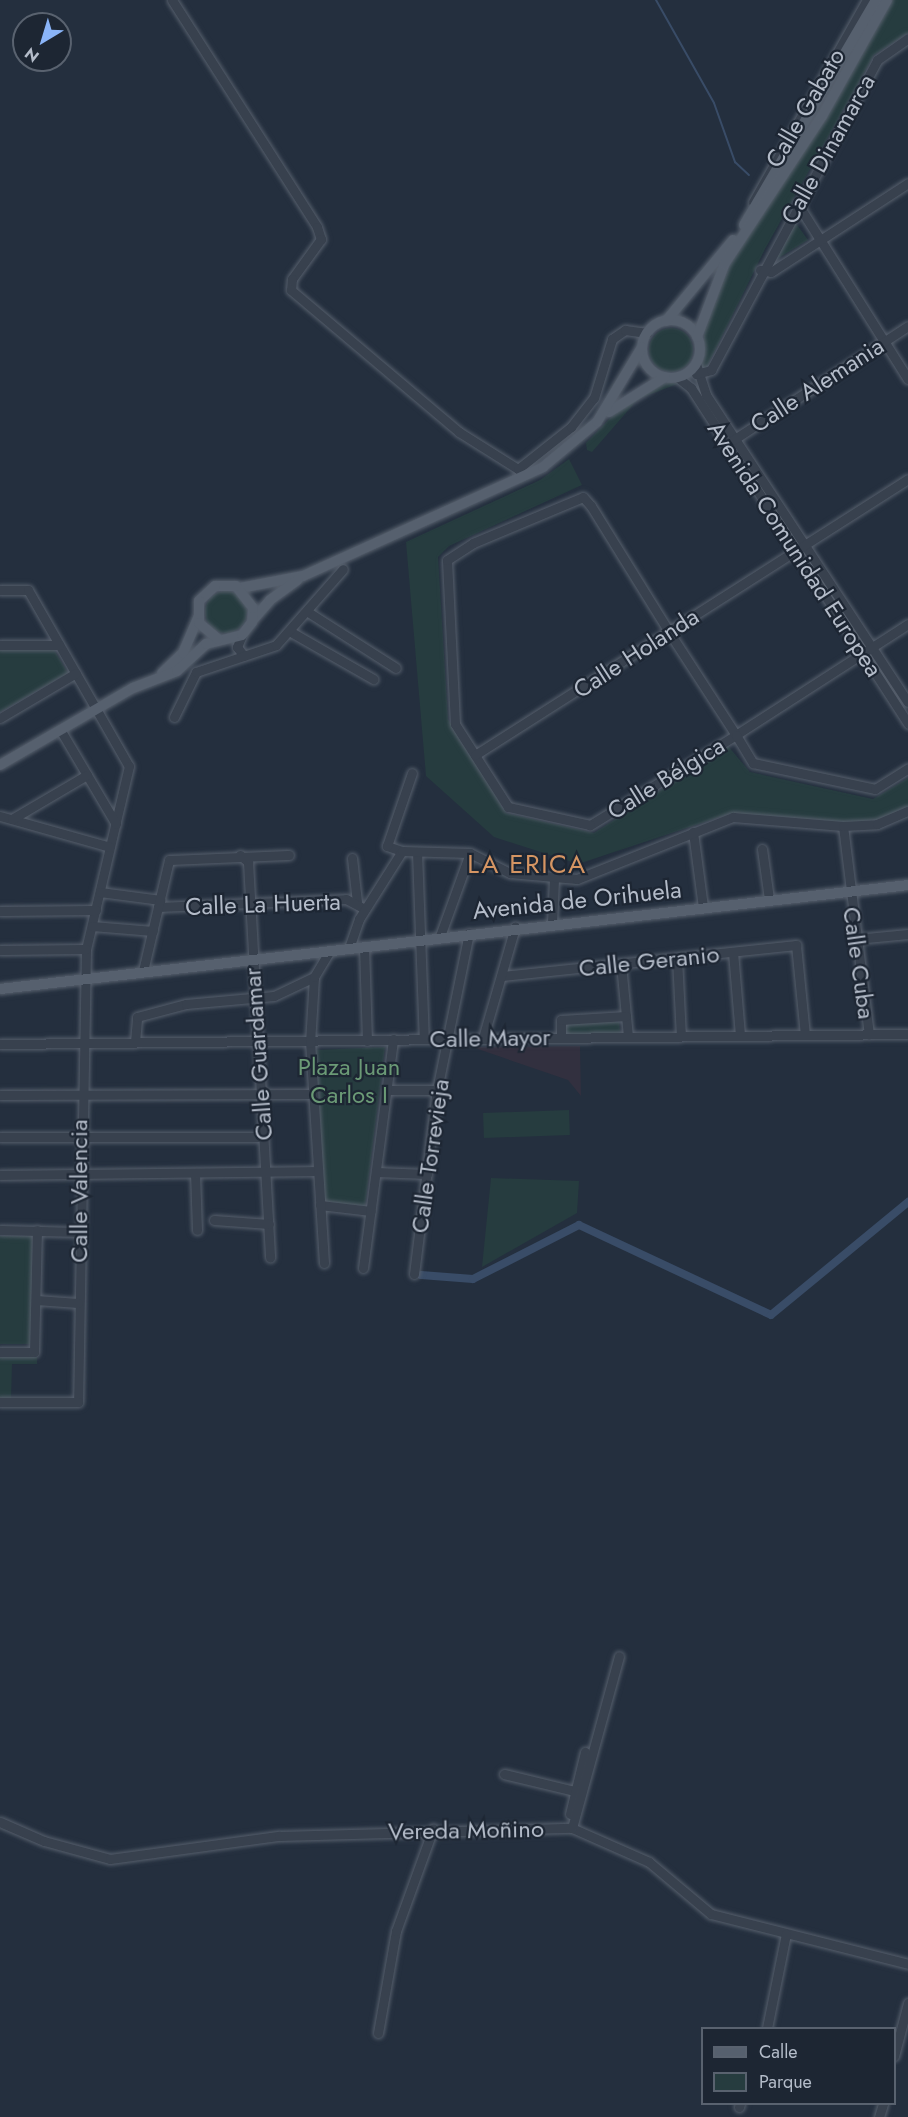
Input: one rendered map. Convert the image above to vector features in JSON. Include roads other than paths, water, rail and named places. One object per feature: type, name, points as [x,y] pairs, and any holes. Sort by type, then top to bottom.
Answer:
[{"type":"main road","points":[[597,422],[642,347],[647,333],[666,321],[748,219],[876,0]]},
{"type":"main road","points":[[642,347],[648,366],[665,377],[677,377],[696,369],[697,337],[725,263],[815,126],[888,0]]},
{"type":"main road","points":[[666,321],[681,322],[697,337]]},
{"type":"main road","points":[[0,765],[155,678],[177,671],[200,647],[242,635],[270,600],[303,576],[513,483],[560,456],[597,422],[665,377]]},
{"type":"main road","points":[[155,678],[183,653],[198,617],[200,601],[210,588],[222,584],[240,588],[303,576]]},
{"type":"main road","points":[[240,588],[252,603],[252,622]]},
{"type":"main road","points":[[198,617],[221,640]]},
{"type":"main road","name":"Avenida de Orihuela","points":[[0,989],[515,927],[908,885]]},
{"type":"street","points":[[171,0],[317,227],[321,239],[292,279],[291,290],[459,432],[518,469],[571,427],[594,398],[612,339],[626,330],[647,333]]},
{"type":"street","name":"Calle Gabato","points":[[748,219],[761,185],[867,0]]},
{"type":"street","points":[[905,40],[908,52]]},
{"type":"street","name":"Calle Dinamarca","points":[[696,369],[711,370],[760,270],[877,60],[905,40]]},
{"type":"street","points":[[760,270],[771,272],[908,183]]},
{"type":"street","points":[[797,203],[908,379]]},
{"type":"street","name":"Calle Alemania","points":[[726,444],[908,326]]},
{"type":"street","name":"Avenida Comunidad Europea","points":[[696,369],[735,439],[863,653],[908,723]]},
{"type":"street","name":"Avenida Comunidad Europea","points":[[677,377],[691,388],[726,444],[873,647],[908,702]]},
{"type":"street","name":"Calle Holanda","points":[[475,756],[908,479]]},
{"type":"street","name":"Calle Bélgica","points":[[669,632],[583,497],[483,539],[447,560],[454,724],[508,807],[590,825],[736,735],[908,624]]},
{"type":"street","points":[[174,717],[196,672],[231,659],[269,649],[291,632],[343,569]]},
{"type":"street","name":"Calle Valencia","points":[[0,590],[28,590],[129,766],[86,949],[79,1137],[78,1402],[0,1402]]},
{"type":"street","points":[[308,612],[396,668]]},
{"type":"street","points":[[291,632],[373,679]]},
{"type":"street","points":[[669,632],[759,767],[875,789],[908,768]]},
{"type":"street","points":[[242,635],[237,647],[244,656]]},
{"type":"street","points":[[221,640],[231,659]]},
{"type":"street","points":[[0,645],[59,645]]},
{"type":"street","points":[[0,718],[76,673]]},
{"type":"street","points":[[61,731],[116,824]]},
{"type":"street","points":[[412,773],[387,846],[402,852],[470,853],[510,873],[554,879],[577,879],[733,816],[756,816],[843,826],[877,824],[908,811]]},
{"type":"street","points":[[12,819],[87,776]]},
{"type":"street","points":[[0,816],[110,848]]},
{"type":"street","name":"Calle Cuba","points":[[843,826],[868,1034]]},
{"type":"street","points":[[693,832],[703,907]]},
{"type":"street","points":[[762,849],[769,899]]},
{"type":"street","points":[[349,948],[365,909],[402,852]]},
{"type":"street","points":[[417,852],[424,939],[424,1039]]},
{"type":"street","points":[[440,936],[470,853]]},
{"type":"street","points":[[143,971],[169,860],[240,855],[289,855]]},
{"type":"street","name":"Calle Guardamar","points":[[240,855],[248,862],[251,959],[263,1137],[268,1174],[270,1257]]},
{"type":"street","points":[[352,858],[357,902]]},
{"type":"street","points":[[552,923],[554,879]]},
{"type":"street","name":"Calle La Huerta","points":[[100,892],[159,904],[249,901],[357,902],[365,909]]},
{"type":"street","points":[[0,911],[96,910]]},
{"type":"street","points":[[92,926],[153,931]]},
{"type":"street","points":[[483,1038],[515,927]]},
{"type":"street","name":"Calle Torrevieja","points":[[414,1274],[437,1090],[469,933]]},
{"type":"street","points":[[856,939],[908,934]]},
{"type":"street","name":"Calle Geranio","points":[[502,976],[796,945],[805,1035]]},
{"type":"street","points":[[363,946],[367,1041]]},
{"type":"street","points":[[0,950],[86,949]]},
{"type":"street","points":[[324,1263],[310,1043],[314,977],[330,950]]},
{"type":"street","points":[[733,952],[740,1036]]},
{"type":"street","points":[[677,958],[681,1036]]},
{"type":"street","points":[[621,964],[628,1037]]},
{"type":"street","points":[[135,1042],[136,1017],[186,1004],[281,994],[314,977]]},
{"type":"street","points":[[561,1038],[561,1020],[626,1016]]},
{"type":"street","name":"Calle Mayor","points":[[0,1044],[310,1043],[483,1038],[908,1034]]},
{"type":"street","points":[[363,1268],[393,1040]]},
{"type":"street","points":[[387,1090],[437,1090]]},
{"type":"street","points":[[0,1095],[313,1094]]},
{"type":"street","points":[[0,1137],[263,1137]]},
{"type":"street","points":[[0,1175],[317,1172]]},
{"type":"street","points":[[376,1172],[427,1174]]},
{"type":"street","points":[[195,1173],[197,1230]]},
{"type":"street","points":[[320,1204],[371,1211]]},
{"type":"street","points":[[214,1220],[269,1224]]},
{"type":"street","points":[[0,1230],[79,1232]]},
{"type":"street","points":[[0,1352],[34,1352],[37,1230]]},
{"type":"street","points":[[36,1300],[78,1303]]},
{"type":"street","points":[[569,1828],[619,1656]]},
{"type":"street","points":[[569,1828],[585,1752]]},
{"type":"street","points":[[504,1774],[575,1791]]},
{"type":"street","name":"Vereda Moñino","points":[[0,1822],[44,1841],[110,1859],[264,1838],[433,1828],[569,1828],[649,1862],[711,1914],[907,1964]]},
{"type":"street","points":[[378,2032],[395,1937],[433,1828]]},
{"type":"street","points":[[767,2027],[786,1934]]},
{"type":"street","points":[[896,2048],[908,2003]]},
{"type":"waterway","points":[[656,0],[714,103],[735,162],[749,175]]},
{"type":"waterway","points":[[421,1275],[473,1279],[579,1225],[771,1315],[908,1202]]},
{"type":"district","name":"LA ERICA","points":[[527,865]]},
{"type":"park label","name":"Plaza Juan Carlos I","points":[[349,1081]]}]
